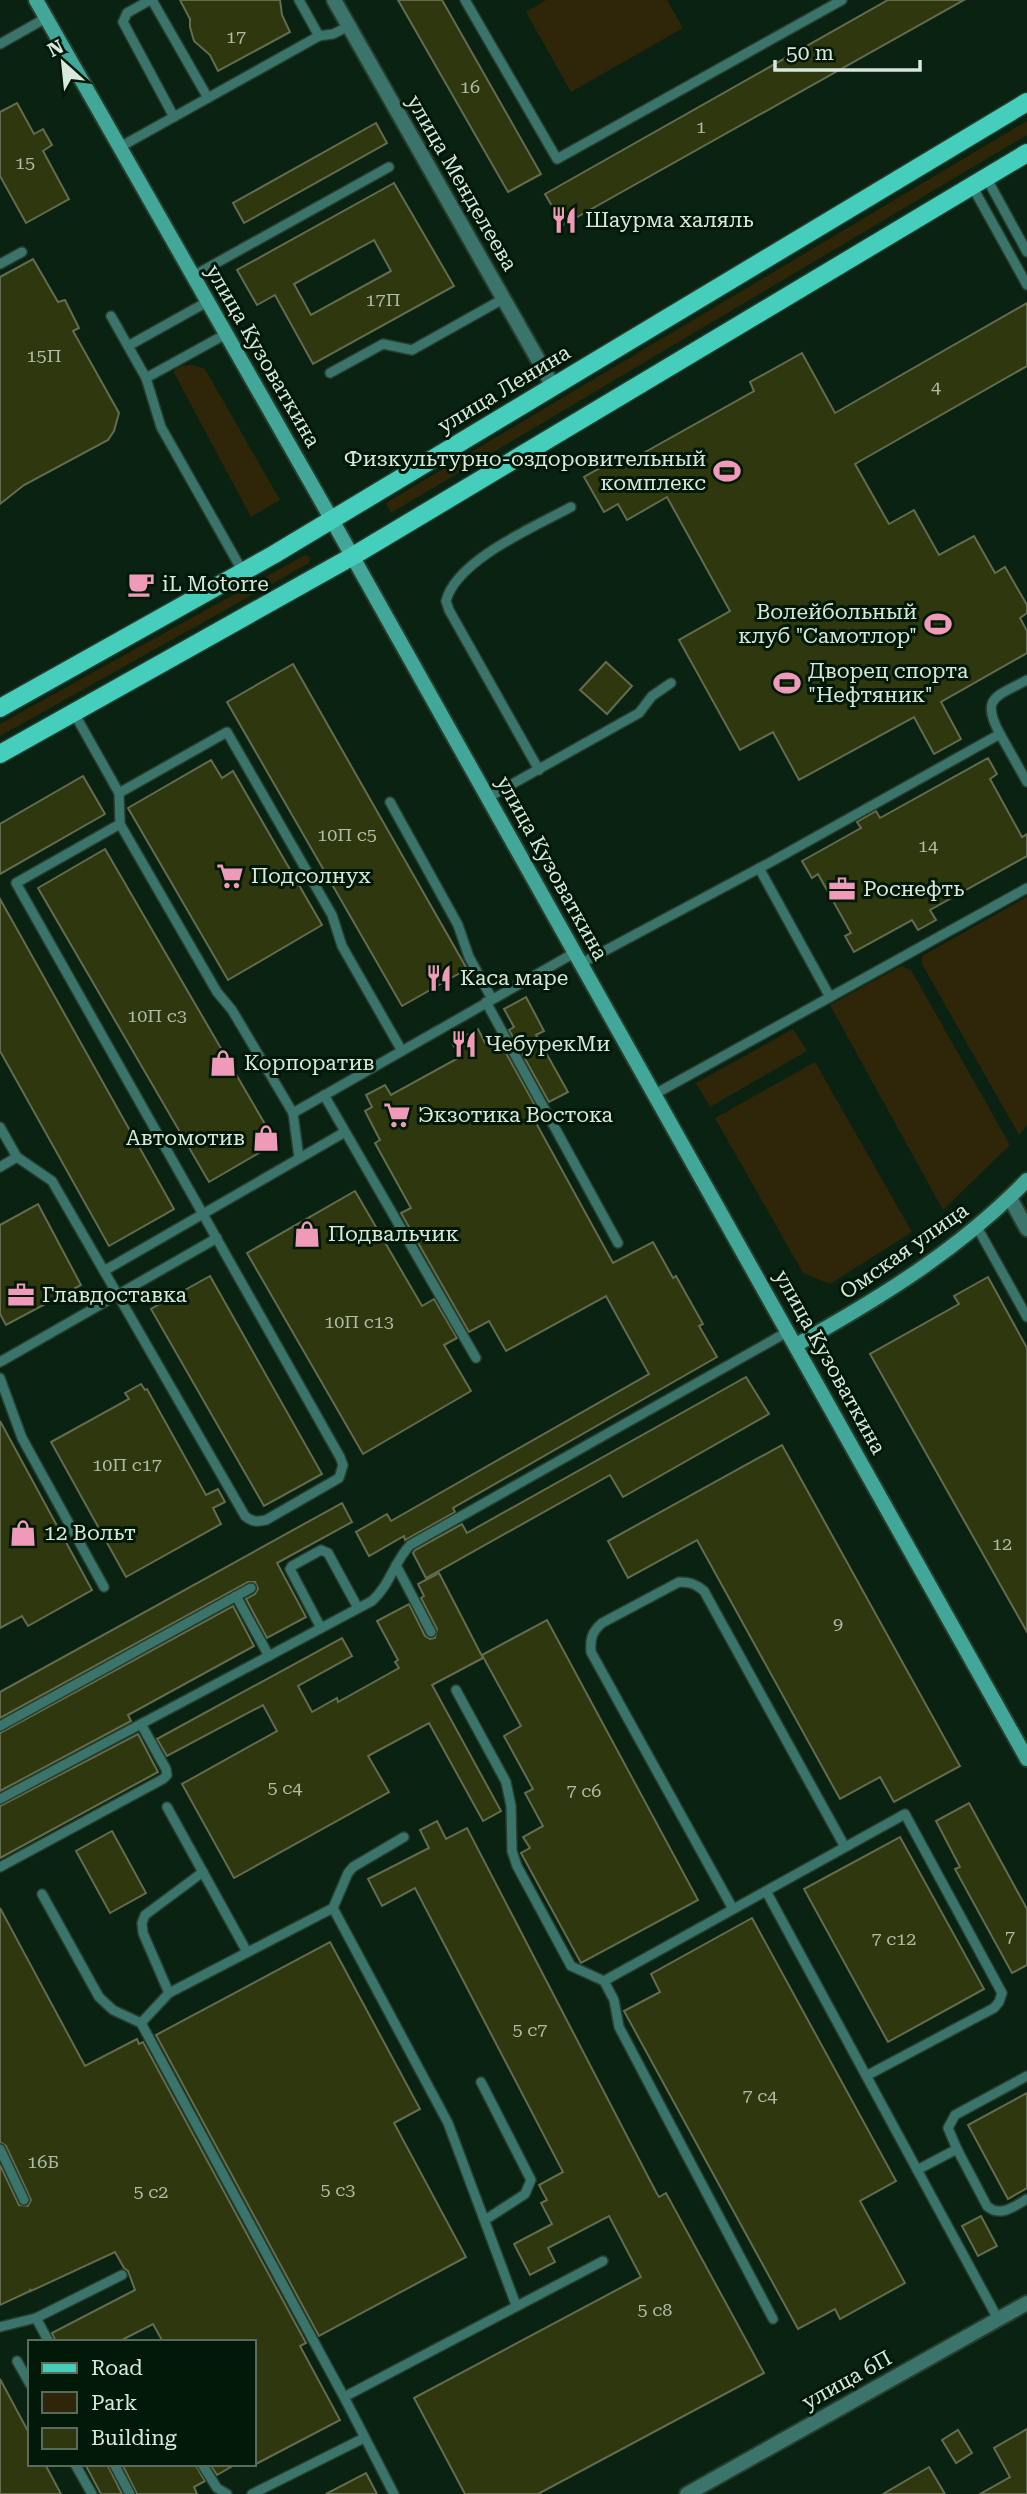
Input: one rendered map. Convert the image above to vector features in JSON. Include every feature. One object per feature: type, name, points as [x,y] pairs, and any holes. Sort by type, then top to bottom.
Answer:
[{"type":"main road","name":"улица Кузоваткина","points":[[36,0],[489,797],[1027,1759]]},
{"type":"main road","name":"улица Ленина","points":[[0,708],[332,520],[1027,102]]},
{"type":"main road","points":[[0,754],[353,556],[1027,153]]},
{"type":"main road","name":"Омская улица","points":[[796,1345],[887,1292],[977,1227],[1027,1180]]},
{"type":"street","name":"улица Менделеева","points":[[334,0],[553,387]]},
{"type":"street","points":[[1010,1198],[1027,1229]]},
{"type":"street","name":"улица 6П","points":[[687,2494],[1027,2303]]},
{"type":"lane","points":[[174,117],[123,22],[127,13],[151,0],[208,98]]},
{"type":"lane","points":[[299,0],[319,36]]},
{"type":"lane","points":[[465,0],[557,159],[842,0]]},
{"type":"lane","points":[[0,44],[46,18]]},
{"type":"lane","points":[[120,147],[319,36],[333,34],[349,26]]},
{"type":"lane","points":[[192,276],[389,167]]},
{"type":"lane","points":[[979,182],[1027,252]]},
{"type":"lane","points":[[979,182],[1027,285]]},
{"type":"lane","points":[[0,264],[22,252]]},
{"type":"lane","points":[[330,373],[383,344],[412,350],[503,299]]},
{"type":"lane","points":[[128,346],[207,302]]},
{"type":"lane","points":[[111,316],[146,378],[161,427],[243,572]]},
{"type":"lane","points":[[146,378],[226,334]]},
{"type":"lane","points":[[539,769],[446,601],[454,586],[480,558],[571,506]]},
{"type":"lane","points":[[1027,680],[997,697],[990,705],[990,715],[1027,782]]},
{"type":"lane","points":[[489,797],[639,713],[652,696],[671,683]]},
{"type":"lane","points":[[74,713],[119,793],[120,824],[217,992],[232,1010],[293,1113],[299,1158]]},
{"type":"lane","points":[[119,793],[227,732],[332,915],[342,946],[402,1051]]},
{"type":"lane","points":[[293,1113],[489,1000],[759,868],[1000,734]]},
{"type":"lane","points":[[390,802],[458,925],[489,1000],[618,1243]]},
{"type":"lane","points":[[0,1127],[17,1157],[52,1181],[245,1516],[257,1522],[266,1520],[333,1483],[342,1472],[340,1457],[16,883],[120,824]]},
{"type":"lane","points":[[759,868],[830,997]]},
{"type":"lane","points":[[655,1094],[1027,888]]},
{"type":"lane","points":[[324,1095],[476,1358]]},
{"type":"lane","points":[[104,1271],[345,1132]]},
{"type":"lane","points":[[0,1167],[17,1157]]},
{"type":"lane","points":[[977,1227],[1027,1317]]},
{"type":"lane","points":[[0,1362],[217,1238]]},
{"type":"lane","points":[[0,1799],[372,1601],[383,1591],[400,1556],[410,1545],[789,1331]]},
{"type":"lane","points":[[0,1378],[22,1438],[104,1587]]},
{"type":"lane","points":[[321,1628],[290,1569],[321,1550],[328,1553],[358,1608]]},
{"type":"lane","points":[[396,1566],[431,1632]]},
{"type":"lane","points":[[733,1909],[590,1652],[590,1640],[594,1630],[602,1623],[679,1582],[698,1585],[704,1591],[845,1847]]},
{"type":"lane","points":[[0,1726],[251,1588]]},
{"type":"lane","points":[[236,1596],[269,1656]]},
{"type":"lane","points":[[456,1690],[506,1782],[511,1806],[512,1851],[517,1866],[571,1966],[604,1981],[614,2000],[618,2026],[773,2319]]},
{"type":"lane","points":[[0,1867],[167,1775],[141,1724]]},
{"type":"lane","points":[[167,1807],[247,1952]]},
{"type":"lane","points":[[604,1981],[905,1814],[1002,1993],[994,2008],[866,2077]]},
{"type":"lane","points":[[141,2023],[169,1993],[333,1908],[353,1867],[404,1837]]},
{"type":"lane","points":[[169,1993],[143,1933],[142,1923],[145,1915],[203,1872]]},
{"type":"lane","points":[[766,1891],[998,2319]]},
{"type":"lane","points":[[42,1894],[99,1997],[113,2010],[141,2023],[394,2494]]},
{"type":"lane","points":[[333,1908],[448,2123],[516,2305]]},
{"type":"lane","points":[[1027,2076],[955,2115],[948,2128],[987,2206],[993,2211],[1001,2211],[1027,2199]]},
{"type":"lane","points":[[481,2082],[531,2180],[525,2194],[485,2220]]},
{"type":"lane","points":[[0,2149],[24,2200]]},
{"type":"lane","points":[[917,2170],[957,2149]]},
{"type":"lane","points":[[344,2397],[603,2261]]},
{"type":"lane","points":[[0,2327],[36,2319],[122,2275]]},
{"type":"lane","points":[[36,2319],[48,2340]]},
{"type":"lane","points":[[17,2361],[28,2380]]},
{"type":"lane","points":[[252,2494],[364,2438]]},
{"type":"lane","points":[[76,2466],[92,2494]]},
{"type":"lane","points":[[115,2466],[130,2494]]},
{"type":"lane","points":[[203,2466],[217,2488],[227,2494]]},
{"type":"green space","points":[[546,0],[667,0],[683,28],[571,92],[526,12]]},
{"type":"green space","points":[[1027,121],[1027,135],[391,513],[386,503]]},
{"type":"green space","points":[[192,365],[205,369],[280,500],[251,517],[173,371],[181,366]]},
{"type":"green space","points":[[305,555],[310,557],[309,563],[0,736],[0,724]]},
{"type":"green space","points":[[1027,897],[1027,1125],[1019,1135],[922,964],[922,956]]},
{"type":"green space","points":[[901,966],[911,970],[1010,1145],[943,1210],[830,1005]]},
{"type":"green space","points":[[793,1029],[807,1051],[710,1107],[696,1083]]},
{"type":"green space","points":[[815,1062],[912,1232],[830,1284],[803,1273],[715,1118]]},
{"type":"building","points":[[180,0],[280,0],[282,15],[290,32],[218,71],[210,55],[194,41],[190,19]]},
{"type":"building","points":[[398,0],[442,0],[541,174],[508,192]]},
{"type":"building","points":[[888,0],[964,0],[563,225],[545,194]]},
{"type":"building","points":[[17,103],[34,134],[43,129],[52,145],[43,151],[69,199],[26,223],[0,176],[0,112]]},
{"type":"building","points":[[376,123],[387,143],[244,223],[233,203]]},
{"type":"building","points":[[394,183],[454,286],[313,364],[275,295],[257,305],[237,270]],"holes":[[[374,240],[391,271],[311,315],[294,284]]]},
{"type":"building","points":[[33,259],[58,302],[65,300],[79,328],[73,331],[119,413],[114,431],[108,440],[24,485],[0,504],[0,277]]},
{"type":"building","points":[[1027,303],[1027,366],[855,464],[889,524],[914,510],[939,555],[974,536],[995,573],[1005,567],[1027,605],[1027,613],[1020,618],[1027,631],[1027,653],[941,702],[961,739],[934,754],[914,717],[799,780],[773,732],[740,750],[679,640],[730,611],[667,497],[627,520],[618,504],[604,512],[584,477],[618,458],[622,465],[754,391],[750,382],[802,353],[835,413]]},
{"type":"building","points":[[606,662],[632,686],[607,714],[580,690]]},
{"type":"building","points":[[293,664],[467,969],[402,1006],[227,702]]},
{"type":"building","points":[[988,758],[997,774],[990,779],[1022,837],[1027,834],[1027,856],[930,910],[936,920],[918,930],[912,920],[854,952],[845,936],[851,933],[818,874],[812,878],[802,861],[861,828],[857,822],[876,811],[880,818]]},
{"type":"building","name":"Подсолнух","points":[[211,760],[222,778],[233,771],[322,925],[228,980],[128,808]]},
{"type":"building","points":[[83,776],[105,814],[0,874],[0,824]]},
{"type":"building","points":[[105,849],[276,1143],[209,1182],[38,888]]},
{"type":"building","points":[[0,899],[174,1209],[109,1246],[0,1051]]},
{"type":"building","points":[[526,997],[544,1031],[536,1035],[568,1092],[549,1102],[509,1030],[514,1027],[504,1009]]},
{"type":"building","points":[[478,1029],[485,1043],[497,1037],[537,1109],[530,1112],[613,1263],[653,1242],[703,1324],[699,1326],[717,1357],[453,1508],[455,1512],[405,1540],[404,1536],[369,1556],[356,1532],[387,1514],[391,1521],[649,1374],[606,1296],[506,1351],[489,1321],[469,1332],[401,1213],[411,1208],[375,1143],[380,1140],[365,1111],[372,1107],[366,1095],[385,1085],[391,1095],[460,1057],[452,1043]]},
{"type":"building","points":[[355,1191],[422,1306],[434,1299],[457,1338],[444,1345],[471,1391],[363,1454],[247,1253]]},
{"type":"building","points":[[38,1204],[81,1285],[6,1325],[0,1314],[0,1225]]},
{"type":"building","points":[[210,1276],[322,1474],[264,1506],[151,1309]]},
{"type":"building","points":[[988,1277],[1027,1348],[1027,1632],[870,1354],[959,1304],[954,1296]]},
{"type":"building","points":[[746,1377],[769,1414],[623,1497],[610,1475],[426,1578],[413,1553],[415,1550],[462,1524],[467,1533]]},
{"type":"building","points":[[141,1384],[147,1389],[206,1495],[218,1489],[225,1502],[213,1508],[221,1524],[126,1577],[51,1442],[129,1399],[125,1393]]},
{"type":"building","points":[[0,1421],[92,1590],[28,1626],[22,1616],[0,1628]]},
{"type":"building","points":[[782,1445],[960,1766],[894,1802],[880,1777],[840,1799],[697,1540],[628,1578],[608,1541]]},
{"type":"building","points":[[342,1503],[352,1522],[277,1563],[306,1617],[267,1638],[246,1599],[258,1589],[255,1582],[248,1582],[0,1718],[0,1692]]},
{"type":"building","points":[[439,1573],[483,1658],[432,1685],[501,1811],[483,1821],[429,1723],[368,1756],[389,1792],[234,1878],[182,1784],[277,1731],[263,1705],[167,1756],[157,1739],[342,1638],[352,1656],[298,1686],[312,1712],[337,1698],[338,1702],[399,1668],[395,1662],[398,1660],[377,1621],[409,1604],[425,1636],[435,1638],[437,1629],[421,1598],[424,1596],[418,1584]]},
{"type":"building","points":[[233,1606],[254,1646],[128,1715],[131,1721],[0,1791],[0,1733]]},
{"type":"building","points":[[547,1620],[698,1900],[581,1963],[521,1853],[530,1848],[523,1837],[543,1826],[525,1793],[533,1789],[504,1736],[521,1726],[482,1655]]},
{"type":"building","points":[[138,1734],[158,1772],[0,1858],[0,1806]]},
{"type":"building","points":[[969,1803],[1027,1909],[1027,1965],[1012,1973],[955,1869],[960,1867],[936,1821]]},
{"type":"building","points":[[437,1821],[446,1839],[467,1828],[656,2192],[659,2197],[666,2193],[764,2373],[538,2494],[465,2494],[414,2398],[641,2277],[609,2216],[548,2248],[555,2262],[530,2275],[514,2244],[552,2224],[541,2203],[547,2200],[539,2185],[563,2172],[415,1888],[382,1906],[368,1879],[429,1848],[420,1830]]},
{"type":"building","points":[[112,1831],[146,1893],[110,1913],[76,1851]]},
{"type":"building","points":[[900,1837],[984,1989],[888,2042],[804,1889]]},
{"type":"building","points":[[0,1908],[85,2066],[137,2039],[139,2044],[143,2042],[306,2343],[300,2346],[340,2420],[256,2464],[256,2340],[162,2340],[153,2324],[122,2340],[55,2340],[52,2333],[135,2290],[128,2271],[115,2252],[0,2305],[0,2165],[19,2205],[28,2206],[31,2200],[6,2146],[0,2142]]},
{"type":"building","points":[[752,1918],[896,2181],[860,2201],[905,2283],[840,2319],[835,2309],[798,2329],[624,2011],[660,1992],[651,1974]]},
{"type":"building","points":[[330,1942],[420,2109],[394,2123],[466,2257],[319,2336],[156,2035]]},
{"type":"building","points":[[1027,2093],[1027,2188],[1008,2199],[968,2125]]},
{"type":"building","points":[[981,2216],[997,2246],[978,2256],[962,2226]]},
{"type":"building","points":[[0,2379],[28,2431],[28,2466],[46,2466],[61,2494],[0,2494]]},
{"type":"building","points":[[1027,2429],[1027,2494],[980,2494],[1010,2477],[994,2448]]},
{"type":"building","points":[[958,2430],[972,2453],[956,2463],[942,2440]]},
{"type":"building","points":[[86,2466],[108,2466],[122,2494],[101,2494]]},
{"type":"building","points":[[123,2466],[196,2466],[205,2481],[194,2487],[197,2494],[137,2494]]},
{"type":"building","points":[[211,2466],[233,2466],[217,2475]]},
{"type":"building","points":[[929,2467],[945,2494],[883,2494]]},
{"type":"building","points":[[366,2473],[377,2494],[326,2494]]},
{"type":"place","name":"Шаурма халяль","points":[[564,220]]},
{"type":"place","name":"Физкультурно-оздоровительный комплекс","points":[[727,471]]},
{"type":"place","name":"iL Motorre","points":[[141,584]]},
{"type":"place","name":"Волейбольный клуб \"Самотлор\"","points":[[938,624]]},
{"type":"place","name":"Дворец спорта \"Нефтяник\"","points":[[787,683]]},
{"type":"place","name":"Подсолнух","points":[[230,876]]},
{"type":"place","name":"Роснефть","points":[[842,889]]},
{"type":"place","name":"Каса маре","points":[[439,978]]},
{"type":"place","name":"ЧебурекМи","points":[[464,1044]]},
{"type":"place","name":"Корпоратив","points":[[223,1063]]},
{"type":"place","name":"Экзотика Востока","points":[[397,1115]]},
{"type":"place","name":"Автомотив","points":[[266,1138]]},
{"type":"place","name":"Подвальчик","points":[[307,1234]]},
{"type":"place","name":"Главдоставка","points":[[21,1295]]},
{"type":"place","name":"12 Вольт","points":[[23,1533]]}]
